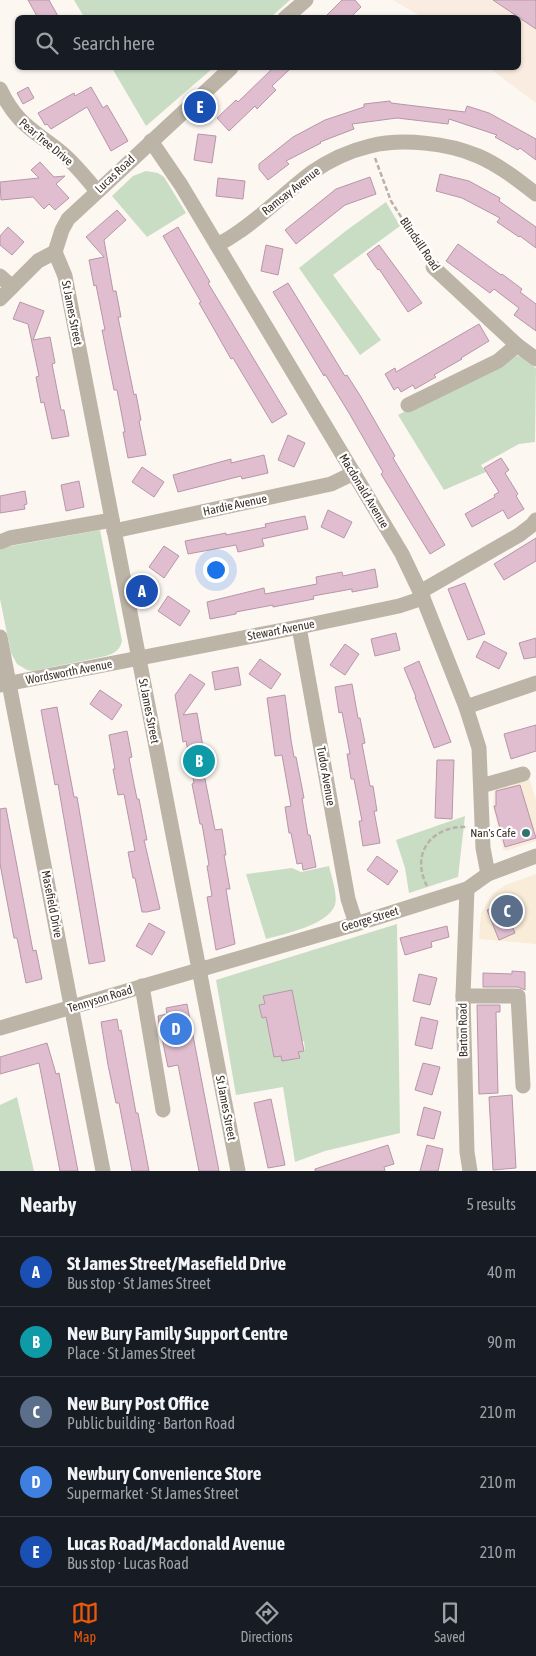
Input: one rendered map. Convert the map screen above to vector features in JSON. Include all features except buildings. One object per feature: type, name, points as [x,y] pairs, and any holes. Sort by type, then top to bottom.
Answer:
[{"type":"street","points":[[288,15],[306,0]]},
{"type":"street","name":"Lucas Road","points":[[54,252],[68,219],[97,190],[229,70]]},
{"type":"street","name":"Pear Tree Drive","points":[[0,89],[6,102],[17,117],[30,130],[61,152],[97,190]]},
{"type":"street","name":"Macdonald Avenue","points":[[150,141],[218,245],[402,554],[422,595],[474,728],[479,748],[482,828],[484,855],[488,874]]},
{"type":"street","name":"Ramsay Avenue","points":[[218,245],[240,231],[318,169],[344,155],[370,146],[426,143],[454,148],[478,156],[500,168],[536,194]]},
{"type":"street","points":[[0,299],[38,261],[54,252]]},
{"type":"street","name":"St James Street","points":[[54,252],[65,276],[238,1171]]},
{"type":"street","name":"Blindsill Road","points":[[433,267],[536,359]]},
{"type":"street","points":[[0,276],[12,287]]},
{"type":"street","points":[[408,405],[498,361],[517,344]]},
{"type":"street","name":"Hardie Avenue","points":[[113,525],[331,484],[354,473]]},
{"type":"street","points":[[422,595],[519,535],[536,520]]},
{"type":"street","points":[[0,542],[10,538],[113,525]]},
{"type":"street","name":"Stewart Avenue","points":[[139,659],[399,606],[422,595]]},
{"type":"street","name":"Tudor Avenue","points":[[299,626],[348,899],[356,924]]},
{"type":"street","name":"Masefield Drive","points":[[0,637],[5,684],[103,1171]]},
{"type":"street","name":"Wordsworth Avenue","points":[[5,684],[139,659]]},
{"type":"street","points":[[466,707],[536,683]]},
{"type":"street","points":[[481,786],[523,774]]},
{"type":"street","name":"George Street","points":[[199,969],[356,924],[467,889],[488,874],[536,856]]},
{"type":"street","name":"Barton Road","points":[[467,889],[463,996],[467,1152],[470,1171]]},
{"type":"street","name":"Tennyson Road","points":[[0,1028],[199,969]]},
{"type":"street","points":[[142,986],[163,1110]]},
{"type":"street","points":[[463,996],[518,996],[523,1086]]},
{"type":"path","name":"Blindsill Road","points":[[370,146],[391,201],[433,267]]},
{"type":"path","points":[[434,900],[421,866],[424,849],[430,840],[439,832],[448,828],[482,828]]},
{"type":"shaded area","points":[[393,0],[536,0],[536,103],[492,70],[521,70],[521,15],[419,15]]},
{"type":"shaded area","points":[[526,768],[536,800],[536,841],[506,851],[503,849],[493,807],[495,777]]},
{"type":"shaded area","points":[[536,874],[536,944],[479,939],[481,913],[493,893],[506,885]]},
{"type":"green space","points":[[74,0],[290,0],[273,15],[83,15]]},
{"type":"green space","points":[[113,70],[211,70],[146,126]]},
{"type":"green space","points":[[146,171],[158,173],[164,177],[186,213],[147,237],[112,196],[133,176]]},
{"type":"green space","points":[[386,202],[400,226],[333,275],[381,340],[360,355],[299,268]]},
{"type":"green space","points":[[514,354],[536,368],[535,442],[519,444],[481,465],[486,472],[444,490],[398,415]]},
{"type":"green space","points":[[100,530],[122,641],[120,647],[106,656],[33,671],[27,670],[17,664],[11,653],[0,599],[0,550],[5,547]]},
{"type":"green space","points":[[465,816],[458,877],[409,893],[405,868],[396,840]]},
{"type":"green space","points":[[329,866],[336,896],[335,905],[331,912],[305,928],[266,939],[246,874],[292,868],[301,872]]},
{"type":"green space","points":[[397,924],[400,1133],[325,1151],[295,1162],[283,1087],[236,1095],[216,980]],"holes":[[[292,991],[302,1041],[304,1041],[305,1051],[298,1052],[299,1058],[283,1061],[281,1056],[274,1057],[266,1017],[262,1018],[259,1006],[265,1004],[263,996]]]},
{"type":"green space","points":[[17,1097],[34,1171],[0,1171],[0,1105]]},
{"type":"place","name":"Lucas Road/Macdonald Avenue","points":[[200,107]]},
{"type":"place","name":"St James Street/Masefield Drive","points":[[142,591]]},
{"type":"place","name":"New Bury Family Support Centre","points":[[199,761]]},
{"type":"place","name":"Nan's Cafe","points":[[526,833]]},
{"type":"place","name":"New Bury Post Office","points":[[507,911]]},
{"type":"place","name":"Newbury Convenience Store","points":[[176,1029]]}]
